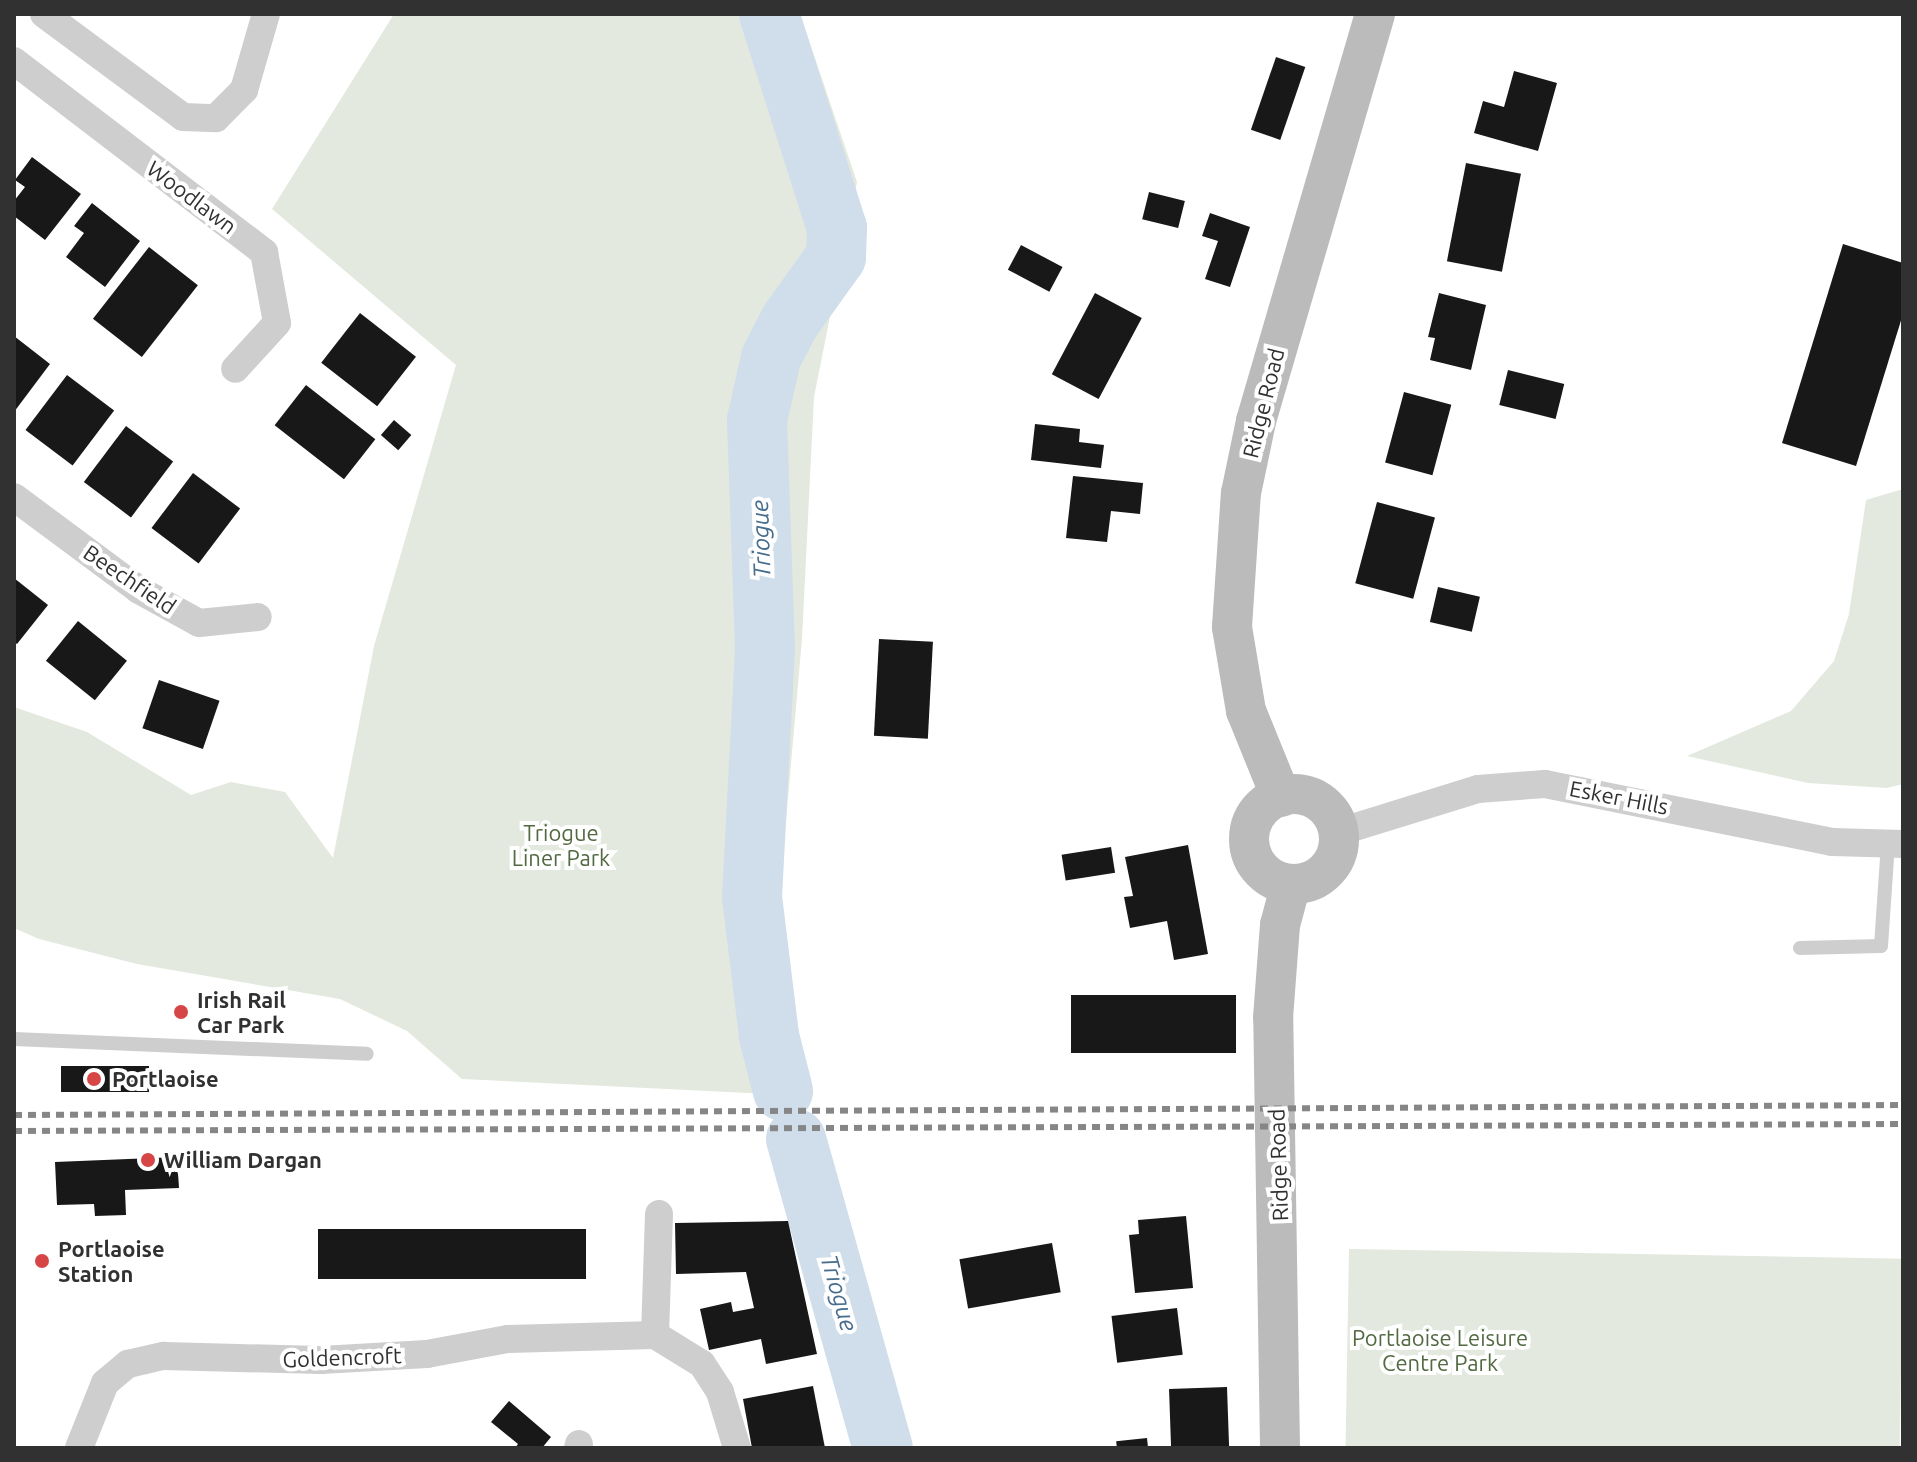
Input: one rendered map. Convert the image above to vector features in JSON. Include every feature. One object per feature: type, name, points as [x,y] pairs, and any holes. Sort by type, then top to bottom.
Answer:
[{"type":"street","points":[[44,14],[183,117],[216,118],[244,90],[266,14]]},
{"type":"street","name":"Ridge Road","points":[[1281,797],[1246,711],[1233,641],[1241,493],[1256,421],[1375,14]]},
{"type":"street","name":"Woodlawn","points":[[14,61],[264,252],[277,323],[235,369]]},
{"type":"street","name":"Beechfield","points":[[14,497],[139,590],[199,623],[258,617]]},
{"type":"street","name":"Esker Hills","points":[[1339,832],[1478,789],[1545,784],[1832,842],[1896,844]]},
{"type":"street","points":[[1303,795],[1317,801],[1329,811],[1339,832],[1337,855],[1330,868],[1319,878],[1291,884],[1264,873],[1250,849],[1253,820],[1261,808],[1281,797],[1303,795]]},
{"type":"street","name":"Ridge Road","points":[[1280,1448],[1273,1018],[1280,925],[1291,884]]},
{"type":"street","points":[[659,1214],[655,1335],[702,1364],[720,1392],[737,1448]]},
{"type":"street","name":"Goldencroft","points":[[79,1448],[105,1383],[128,1364],[164,1356],[321,1360],[427,1354],[508,1339],[655,1335]]},
{"type":"lane","points":[[1800,948],[1881,946],[1896,844]]},
{"type":"lane","points":[[14,1039],[367,1054]]},
{"type":"green space","name":"Triogue Liner Park","points":[[394,14],[800,14],[857,182],[814,397],[802,639],[779,900],[780,1059],[788,1095],[462,1079],[407,1031],[340,999],[137,964],[39,939],[14,928],[14,707],[87,732],[191,795],[231,782],[285,792],[333,858],[374,646],[456,365],[272,209]]},
{"type":"green space","points":[[1903,489],[1903,784],[1887,788],[1808,783],[1687,756],[1791,711],[1834,661],[1849,614],[1866,500]]},
{"type":"green space","name":"Portlaoise Leisure Centre Park","points":[[1349,1249],[1903,1259],[1900,1448],[1346,1448]]},
{"type":"building","points":[[1276,57],[1305,67],[1280,140],[1251,130]]},
{"type":"building","points":[[1514,71],[1557,83],[1538,151],[1474,133],[1483,101],[1504,107]]},
{"type":"building","points":[[32,157],[81,194],[45,240],[14,216],[14,201],[25,187],[15,180]]},
{"type":"building","points":[[1466,163],[1521,174],[1502,272],[1447,261]]},
{"type":"building","points":[[1149,192],[1185,201],[1178,228],[1142,219]]},
{"type":"building","points":[[92,203],[140,241],[105,287],[66,257],[84,233],[74,226]]},
{"type":"building","points":[[1210,213],[1250,227],[1230,287],[1205,279],[1218,241],[1202,236]]},
{"type":"building","points":[[1843,244],[1903,263],[1903,314],[1856,466],[1782,443]]},
{"type":"building","points":[[1021,245],[1062,267],[1049,292],[1008,270]]},
{"type":"building","points":[[149,247],[198,285],[142,357],[93,319]]},
{"type":"building","points":[[1095,293],[1142,318],[1099,399],[1052,374]]},
{"type":"building","points":[[1439,293],[1486,305],[1471,370],[1430,360],[1435,338],[1428,337]]},
{"type":"building","points":[[360,313],[416,357],[377,406],[321,363]]},
{"type":"building","points":[[14,336],[50,364],[14,412]]},
{"type":"building","points":[[1508,370],[1564,384],[1556,419],[1499,405]]},
{"type":"building","points":[[67,375],[114,411],[73,466],[25,430]]},
{"type":"building","points":[[306,385],[375,439],[344,479],[275,425]]},
{"type":"building","points":[[1404,392],[1451,405],[1432,475],[1385,463]]},
{"type":"building","points":[[394,420],[411,435],[398,450],[381,435]]},
{"type":"building","points":[[1035,424],[1080,429],[1079,442],[1104,445],[1101,468],[1031,460]]},
{"type":"building","points":[[126,426],[173,462],[131,517],[84,482]]},
{"type":"building","points":[[193,473],[240,509],[199,564],[151,528]]},
{"type":"building","points":[[1073,476],[1143,483],[1140,514],[1111,511],[1107,542],[1066,538]]},
{"type":"building","points":[[1377,502],[1435,518],[1413,599],[1355,583]]},
{"type":"building","points":[[14,578],[48,605],[17,644],[14,642]]},
{"type":"building","points":[[1438,587],[1480,597],[1472,632],[1430,622]]},
{"type":"building","points":[[78,621],[127,661],[95,700],[46,661]]},
{"type":"building","points":[[879,639],[933,642],[928,739],[874,736]]},
{"type":"building","points":[[159,680],[220,701],[203,749],[142,728]]},
{"type":"building","points":[[1188,845],[1208,954],[1174,960],[1167,921],[1130,928],[1124,897],[1133,896],[1125,857]]},
{"type":"building","points":[[1111,847],[1115,873],[1066,881],[1062,855]]},
{"type":"building","points":[[1071,995],[1236,995],[1236,1053],[1071,1053]]},
{"type":"building","points":[[61,1066],[149,1066],[149,1092],[61,1092]]},
{"type":"building","points":[[177,1157],[179,1188],[125,1190],[126,1215],[95,1216],[94,1204],[57,1205],[55,1162]]},
{"type":"building","points":[[1186,1216],[1193,1288],[1135,1293],[1129,1235],[1139,1234],[1138,1220]]},
{"type":"building","points":[[788,1221],[817,1354],[766,1364],[761,1339],[709,1350],[700,1309],[731,1302],[733,1312],[754,1308],[746,1272],[676,1274],[675,1223]]},
{"type":"building","points":[[318,1229],[586,1229],[586,1279],[318,1279]]},
{"type":"building","points":[[1052,1243],[1061,1292],[968,1309],[959,1259]]},
{"type":"building","points":[[1177,1308],[1183,1355],[1117,1363],[1111,1316]]},
{"type":"building","points":[[813,1386],[825,1448],[752,1448],[743,1399]]},
{"type":"building","points":[[1227,1387],[1229,1448],[1171,1448],[1169,1389]]},
{"type":"building","points":[[509,1401],[551,1437],[542,1448],[515,1448],[518,1444],[491,1422]]},
{"type":"building","points":[[1147,1438],[1148,1448],[1117,1448],[1116,1441]]},
{"type":"waterway","name":"Triogue","points":[[769,14],[837,228],[836,257],[790,321],[771,358],[757,420],[765,649],[752,897],[769,1036],[783,1091]]},
{"type":"waterway","name":"Triogue","points":[[796,1139],[883,1448]]},
{"type":"railway","points":[[14,1115],[1903,1105]]},
{"type":"railway","points":[[14,1131],[1903,1124]]},
{"type":"place","name":"Irish Rail Car Park","points":[[181,1012]]},
{"type":"place","name":"Portlaoise","points":[[94,1079]]},
{"type":"place","name":"William Dargan","points":[[148,1160]]},
{"type":"place","name":"Portlaoise Station","points":[[42,1261]]}]
